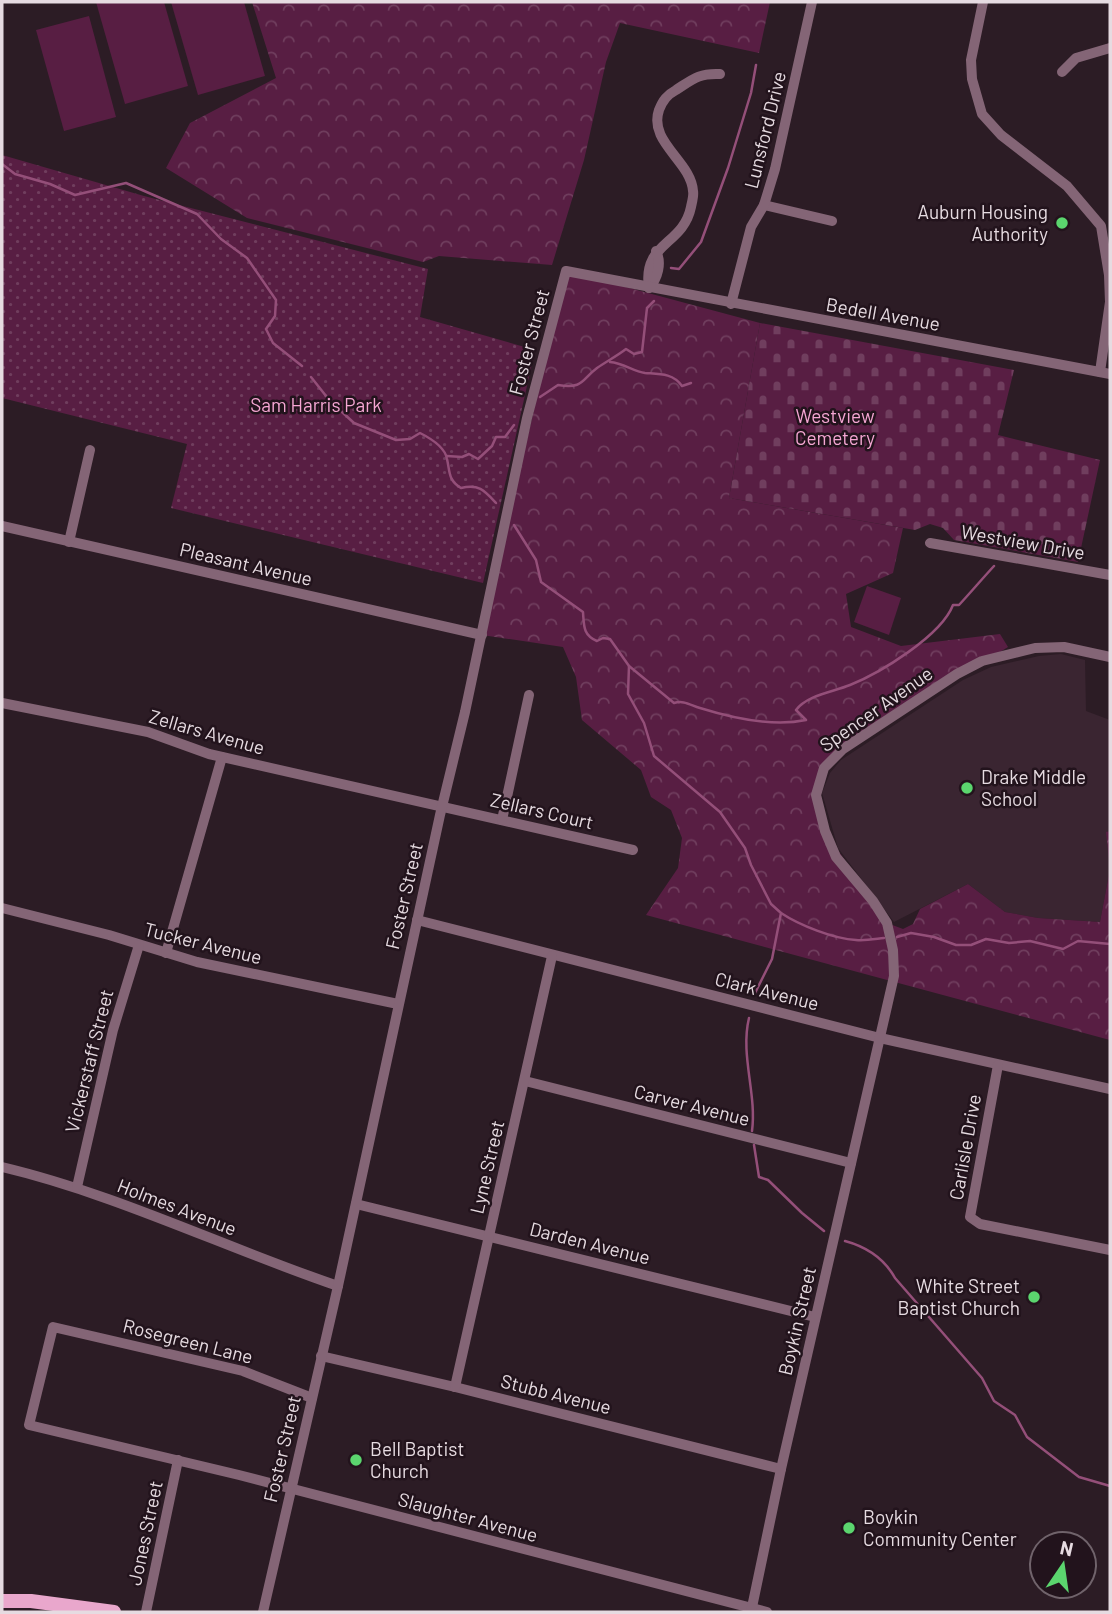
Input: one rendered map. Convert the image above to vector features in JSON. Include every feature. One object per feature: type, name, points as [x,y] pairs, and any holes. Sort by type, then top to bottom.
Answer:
[{"type":"main road","points":[[2,1601],[31,1601],[114,1612]]},
{"type":"street","name":"Lunsford Drive","points":[[731,304],[751,227],[764,205],[775,169],[812,2]]},
{"type":"street","points":[[983,2],[971,60],[972,79],[982,114],[1000,135],[1067,186],[1105,224],[1110,275],[1105,373]]},
{"type":"street","points":[[1062,72],[1076,58],[1110,48]]},
{"type":"street","points":[[649,288],[656,280],[660,258],[656,251],[685,224],[693,191],[690,180],[660,134],[656,121],[660,108],[666,96],[703,74],[720,74]]},
{"type":"street","points":[[764,205],[832,221]]},
{"type":"street","name":"Foster Street","points":[[263,1612],[482,635],[527,418],[566,271],[649,288]]},
{"type":"street","name":"Bedell Avenue","points":[[649,288],[1105,373]]},
{"type":"street","points":[[69,542],[90,450]]},
{"type":"street","name":"Pleasant Avenue","points":[[2,526],[482,635]]},
{"type":"street","name":"Westview Drive","points":[[930,543],[1110,575]]},
{"type":"street","name":"Spencer Avenue","points":[[880,1038],[894,976],[893,950],[887,923],[873,901],[836,857],[825,831],[816,795],[824,768],[843,749],[957,674],[982,661],[1035,648],[1064,647],[1110,657]]},
{"type":"street","points":[[502,820],[529,695]]},
{"type":"street","name":"Zellars Avenue","points":[[2,703],[148,732],[222,757],[442,807]]},
{"type":"street","points":[[166,953],[222,757]]},
{"type":"street","name":"Zellars Court","points":[[442,807],[634,850]]},
{"type":"street","name":"Tucker Avenue","points":[[2,908],[197,962],[398,1004]]},
{"type":"street","name":"Clark Avenue","points":[[417,920],[880,1038],[1110,1088]]},
{"type":"street","name":"Vickerstaff Street","points":[[77,1187],[113,1030],[139,945]]},
{"type":"street","name":"Lyne Street","points":[[455,1387],[552,956]]},
{"type":"street","name":"Boykin Street","points":[[752,1610],[815,1317],[880,1038]]},
{"type":"street","name":"Carlisle Drive","points":[[998,1065],[971,1217],[980,1224],[1110,1250]]},
{"type":"street","name":"Carver Avenue","points":[[525,1081],[850,1163]]},
{"type":"street","name":"Holmes Avenue","points":[[2,1167],[77,1187],[338,1286]]},
{"type":"street","name":"Darden Avenue","points":[[356,1204],[815,1317]]},
{"type":"street","name":"Rosegreen Lane","points":[[53,1327],[243,1371],[312,1398]]},
{"type":"street","name":"Slaughter Avenue","points":[[53,1327],[29,1425],[291,1489],[767,1612]]},
{"type":"street","name":"Stubb Avenue","points":[[321,1356],[781,1469]]},
{"type":"street","name":"Jones Street","points":[[146,1612],[178,1461]]},
{"type":"shaded area","name":"Drake Middle School","points":[[1061,654],[1085,660],[1086,711],[1110,720],[1110,831],[1107,832],[1110,869],[1100,922],[1038,918],[1005,912],[968,884],[894,922],[838,848],[822,793],[830,773],[841,760],[963,680],[991,667]]},
{"type":"green space","points":[[96,2],[164,2],[188,86],[125,104]]},
{"type":"green space","points":[[171,2],[244,2],[265,76],[198,95]]},
{"type":"green space","points":[[252,2],[770,2],[759,53],[620,23],[606,62],[584,160],[552,265],[439,256],[423,262],[247,218],[166,168],[190,123],[276,78]]},
{"type":"green space","points":[[89,16],[116,117],[64,131],[36,30]]},
{"type":"green space","name":"Sam Harris Park","points":[[2,155],[144,196],[428,269],[420,317],[535,350],[483,583],[171,508],[187,444],[2,398]]},
{"type":"green space","points":[[566,271],[760,323],[729,498],[903,528],[893,573],[846,594],[851,627],[901,646],[1000,634],[1008,647],[843,749],[817,785],[825,831],[887,923],[903,929],[913,924],[920,909],[968,884],[1005,912],[1038,918],[1100,922],[1110,869],[1110,1040],[646,915],[678,868],[682,838],[671,810],[651,797],[641,770],[582,720],[576,677],[563,647],[482,635]]},
{"type":"green space","name":"Westview Cemetery","points":[[760,323],[1014,370],[998,435],[1100,460],[1078,562],[954,540],[943,528],[930,524],[915,530],[729,498]]},
{"type":"green space","points":[[867,586],[901,598],[889,635],[854,622]]},
{"type":"green space","points":[[1110,831],[1110,869],[1106,832]]},
{"type":"waterway","points":[[671,268],[679,269],[701,242],[728,168],[751,93],[756,65]]},
{"type":"waterway","points":[[2,164],[15,174],[50,184],[75,195],[126,183],[197,214],[221,239],[247,258],[276,300],[275,316],[266,329],[273,343],[302,366]]},
{"type":"waterway","points":[[540,397],[558,385],[578,385],[597,368],[626,349],[634,354],[642,352],[647,308],[654,301]]},
{"type":"waterway","points":[[610,362],[645,373],[670,376],[682,386],[691,383]]},
{"type":"waterway","points":[[311,377],[330,401],[354,423],[396,440],[410,439],[420,433],[432,440],[446,455],[450,475],[457,485],[461,488],[481,489],[496,503]]},
{"type":"waterway","points":[[447,456],[462,457],[469,454],[478,459],[492,446],[496,437],[505,437],[514,425]]},
{"type":"waterway","points":[[514,525],[536,560],[541,582],[583,612],[585,630],[589,636],[597,641],[610,639],[629,666],[674,703],[684,702],[725,715],[766,722],[806,720],[796,710],[807,701],[863,679],[893,663],[936,629],[953,605],[959,605],[994,566]]},
{"type":"waterway","points":[[629,666],[628,694],[644,723],[654,756],[720,812],[745,848],[771,904],[781,913],[772,959],[754,995]]},
{"type":"waterway","points":[[781,913],[807,927],[838,937],[859,940],[884,938]]},
{"type":"waterway","points":[[897,937],[911,933],[956,945],[971,945],[986,939],[1009,943],[1030,941],[1063,949],[1078,941],[1110,944]]},
{"type":"waterway","points":[[749,1018],[746,1046],[752,1131]]},
{"type":"waterway","points":[[754,1145],[759,1177],[768,1180],[824,1231]]},
{"type":"waterway","points":[[845,1241],[868,1250],[886,1265],[982,1378],[994,1401],[1015,1415],[1027,1437],[1079,1477],[1110,1486]]},
{"type":"place","name":"Auburn Housing Authority","points":[[1062,223]]},
{"type":"place","name":"Drake Middle School","points":[[967,788]]},
{"type":"place","name":"White Street Baptist Church","points":[[1034,1297]]},
{"type":"place","name":"Bell Baptist Church","points":[[356,1460]]},
{"type":"place","name":"Boykin Community Center","points":[[849,1528]]}]
